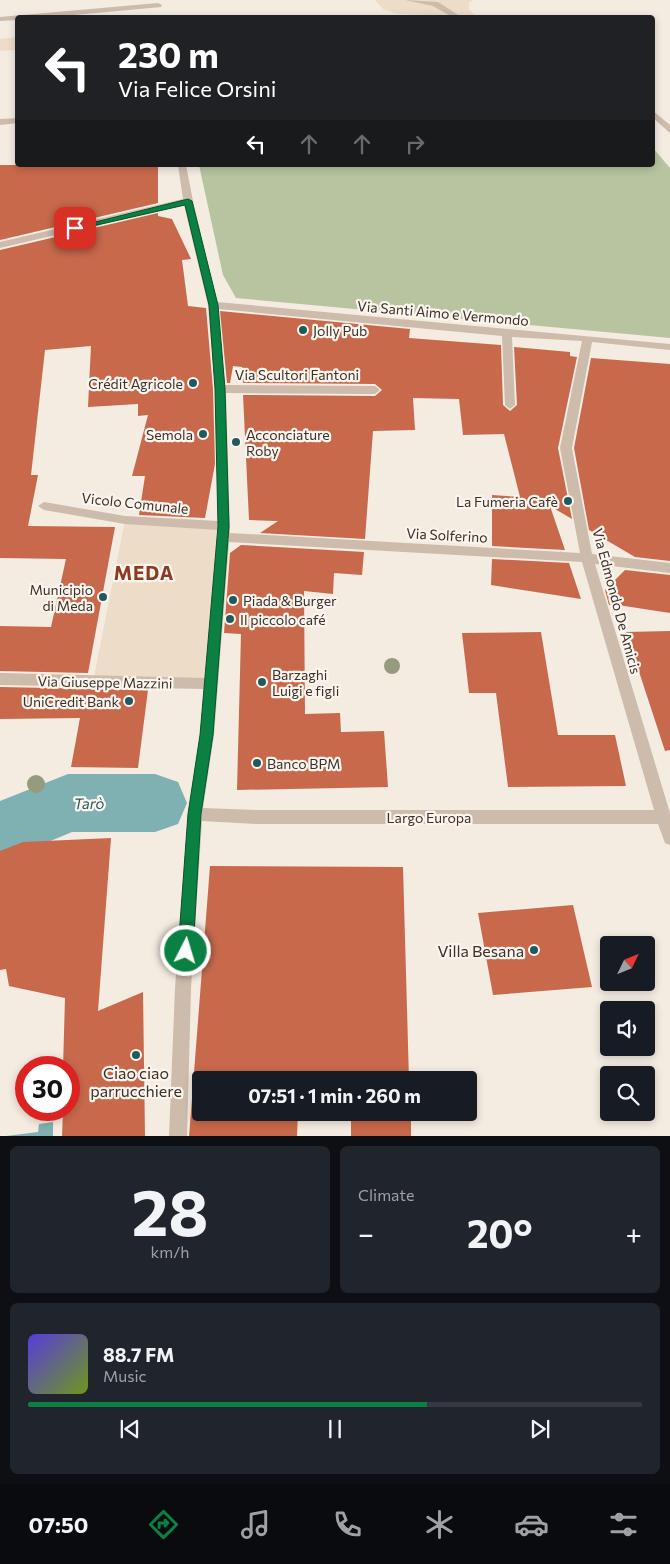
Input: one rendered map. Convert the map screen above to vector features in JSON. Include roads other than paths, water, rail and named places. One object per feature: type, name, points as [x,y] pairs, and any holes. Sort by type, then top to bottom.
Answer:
[{"type":"street","points":[[408,0],[435,4],[455,15]]},
{"type":"street","points":[[435,4],[448,0]]},
{"type":"street","points":[[49,15],[158,6]]},
{"type":"street","points":[[0,19],[15,18]]},
{"type":"street","points":[[655,115],[670,130]]},
{"type":"street","points":[[0,122],[15,120]]},
{"type":"street","points":[[178,1136],[183,988],[195,814],[207,735],[223,532],[220,389],[213,305],[188,201],[182,167]]},
{"type":"street","points":[[0,245],[188,201]]},
{"type":"street","name":"Via Santi Aimo e Vermondo","points":[[213,305],[670,347]]},
{"type":"street","points":[[507,333],[510,405]]},
{"type":"street","name":"Via Edmondo De Amicis","points":[[588,338],[566,448],[587,558],[670,838]]},
{"type":"street","name":"Via Scultori Fantoni","points":[[220,389],[374,390]]},
{"type":"street","name":"Vicolo Comunale","points":[[44,506],[125,520],[223,532]]},
{"type":"street","name":"Via Solferino","points":[[223,532],[587,558],[670,568]]},
{"type":"street","name":"Via Giuseppe Mazzini","points":[[0,679],[210,684]]},
{"type":"street","name":"Largo Europa","points":[[195,814],[256,817],[663,817]]},
{"type":"water","points":[[53,1122],[53,1136],[6,1136],[38,1132],[39,1124]]},
{"type":"waterway","name":"Tarò","points":[[0,832],[68,803],[155,803]]},
{"type":"place","name":"Jolly Pub","points":[[303,330]]},
{"type":"place","name":"Crédit Agricole","points":[[193,383]]},
{"type":"place","name":"Semola","points":[[203,434]]},
{"type":"place","name":"Acconciature Roby","points":[[236,442]]},
{"type":"place","name":"La Fumeria Cafè","points":[[568,501]]},
{"type":"place","name":"Municipio di Meda","points":[[103,597]]},
{"type":"place","name":"Piada & Burger","points":[[233,600]]},
{"type":"place","name":"Il piccolo café","points":[[230,619]]},
{"type":"place","name":"Barzaghi Luigi e figli","points":[[262,682]]},
{"type":"place","name":"UniCredit Bank","points":[[129,701]]},
{"type":"place","name":"Banco BPM","points":[[257,763]]},
{"type":"place","name":"Villa Besana","points":[[534,950]]},
{"type":"place","name":"Ciao ciao parrucchiere","points":[[136,1055]]},
{"type":"district","name":"MEDA","points":[[144,572]]}]
